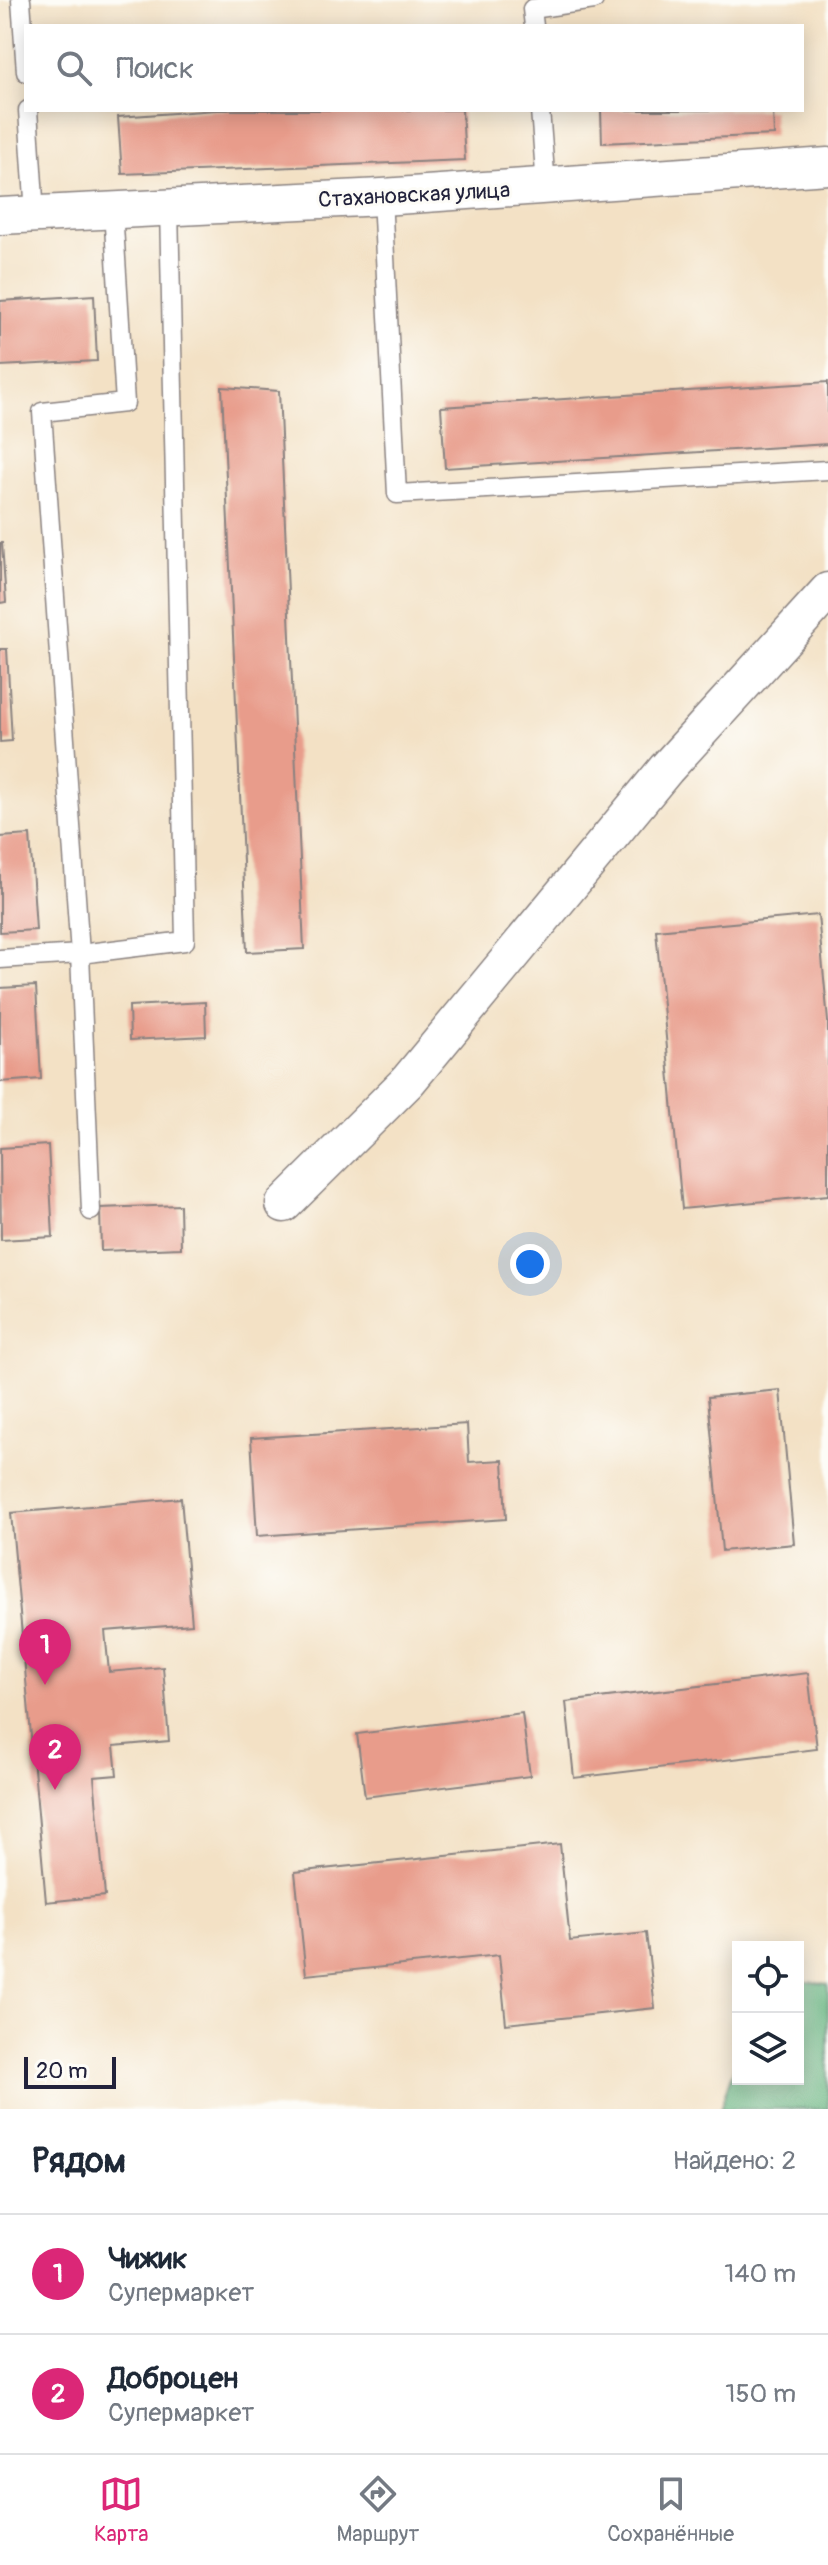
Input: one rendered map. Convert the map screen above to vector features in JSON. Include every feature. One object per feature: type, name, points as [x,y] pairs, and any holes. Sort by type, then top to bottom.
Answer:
[{"type":"street","name":"Стахановская улица","points":[[18,215],[382,197],[828,166]]},
{"type":"street","points":[[284,1204],[408,1081],[666,769],[828,591]]},
{"type":"lane","points":[[21,0],[24,43]]},
{"type":"lane","points":[[534,24],[532,9],[594,0]]},
{"type":"lane","points":[[18,215],[28,112]]},
{"type":"lane","points":[[540,112],[546,186]]},
{"type":"lane","points":[[382,197],[397,494],[828,470]]},
{"type":"lane","points":[[0,959],[80,954],[185,941],[169,207]]},
{"type":"lane","points":[[91,1211],[80,954],[42,412],[125,403],[113,210]]},
{"type":"green space","points":[[804,1982],[828,1984],[828,2109],[720,2109],[732,2072],[732,2085],[804,2085]]},
{"type":"building","points":[[189,112],[462,112],[465,160],[122,174],[118,117]]},
{"type":"building","points":[[601,112],[773,112],[774,135],[602,143]]},
{"type":"building","points":[[94,295],[97,361],[0,366],[0,301]]},
{"type":"building","points":[[828,382],[828,444],[445,468],[441,407]]},
{"type":"building","points":[[222,387],[279,391],[304,949],[247,952]]},
{"type":"building","points":[[0,543],[6,602],[0,603]]},
{"type":"building","points":[[0,649],[7,649],[12,741],[0,742]]},
{"type":"building","points":[[30,835],[36,930],[0,932],[0,837]]},
{"type":"building","points":[[818,915],[828,1021],[828,1195],[682,1209],[656,930]]},
{"type":"building","points":[[36,986],[41,1079],[0,1082],[0,988]]},
{"type":"building","points":[[205,1002],[206,1036],[130,1040],[129,1006]]},
{"type":"building","points":[[48,1145],[53,1237],[1,1240],[0,1148]]},
{"type":"building","points":[[180,1205],[181,1248],[101,1251],[100,1208]]},
{"type":"building","points":[[780,1390],[794,1544],[722,1551],[708,1397]]},
{"type":"building","points":[[467,1424],[469,1462],[503,1460],[506,1519],[257,1536],[251,1438]]},
{"type":"building","points":[[181,1498],[192,1624],[105,1631],[109,1672],[163,1667],[169,1741],[114,1746],[117,1775],[94,1777],[105,1896],[46,1902],[11,1513]]},
{"type":"building","points":[[808,1673],[817,1749],[574,1778],[566,1702]]},
{"type":"building","points":[[522,1713],[530,1776],[365,1797],[357,1734]]},
{"type":"building","points":[[560,1844],[570,1941],[646,1933],[655,2008],[506,2024],[499,1955],[306,1975],[295,1872]]},
{"type":"place","name":"Чижик","points":[[45,1685]]},
{"type":"place","name":"Доброцен","points":[[55,1790]]}]
